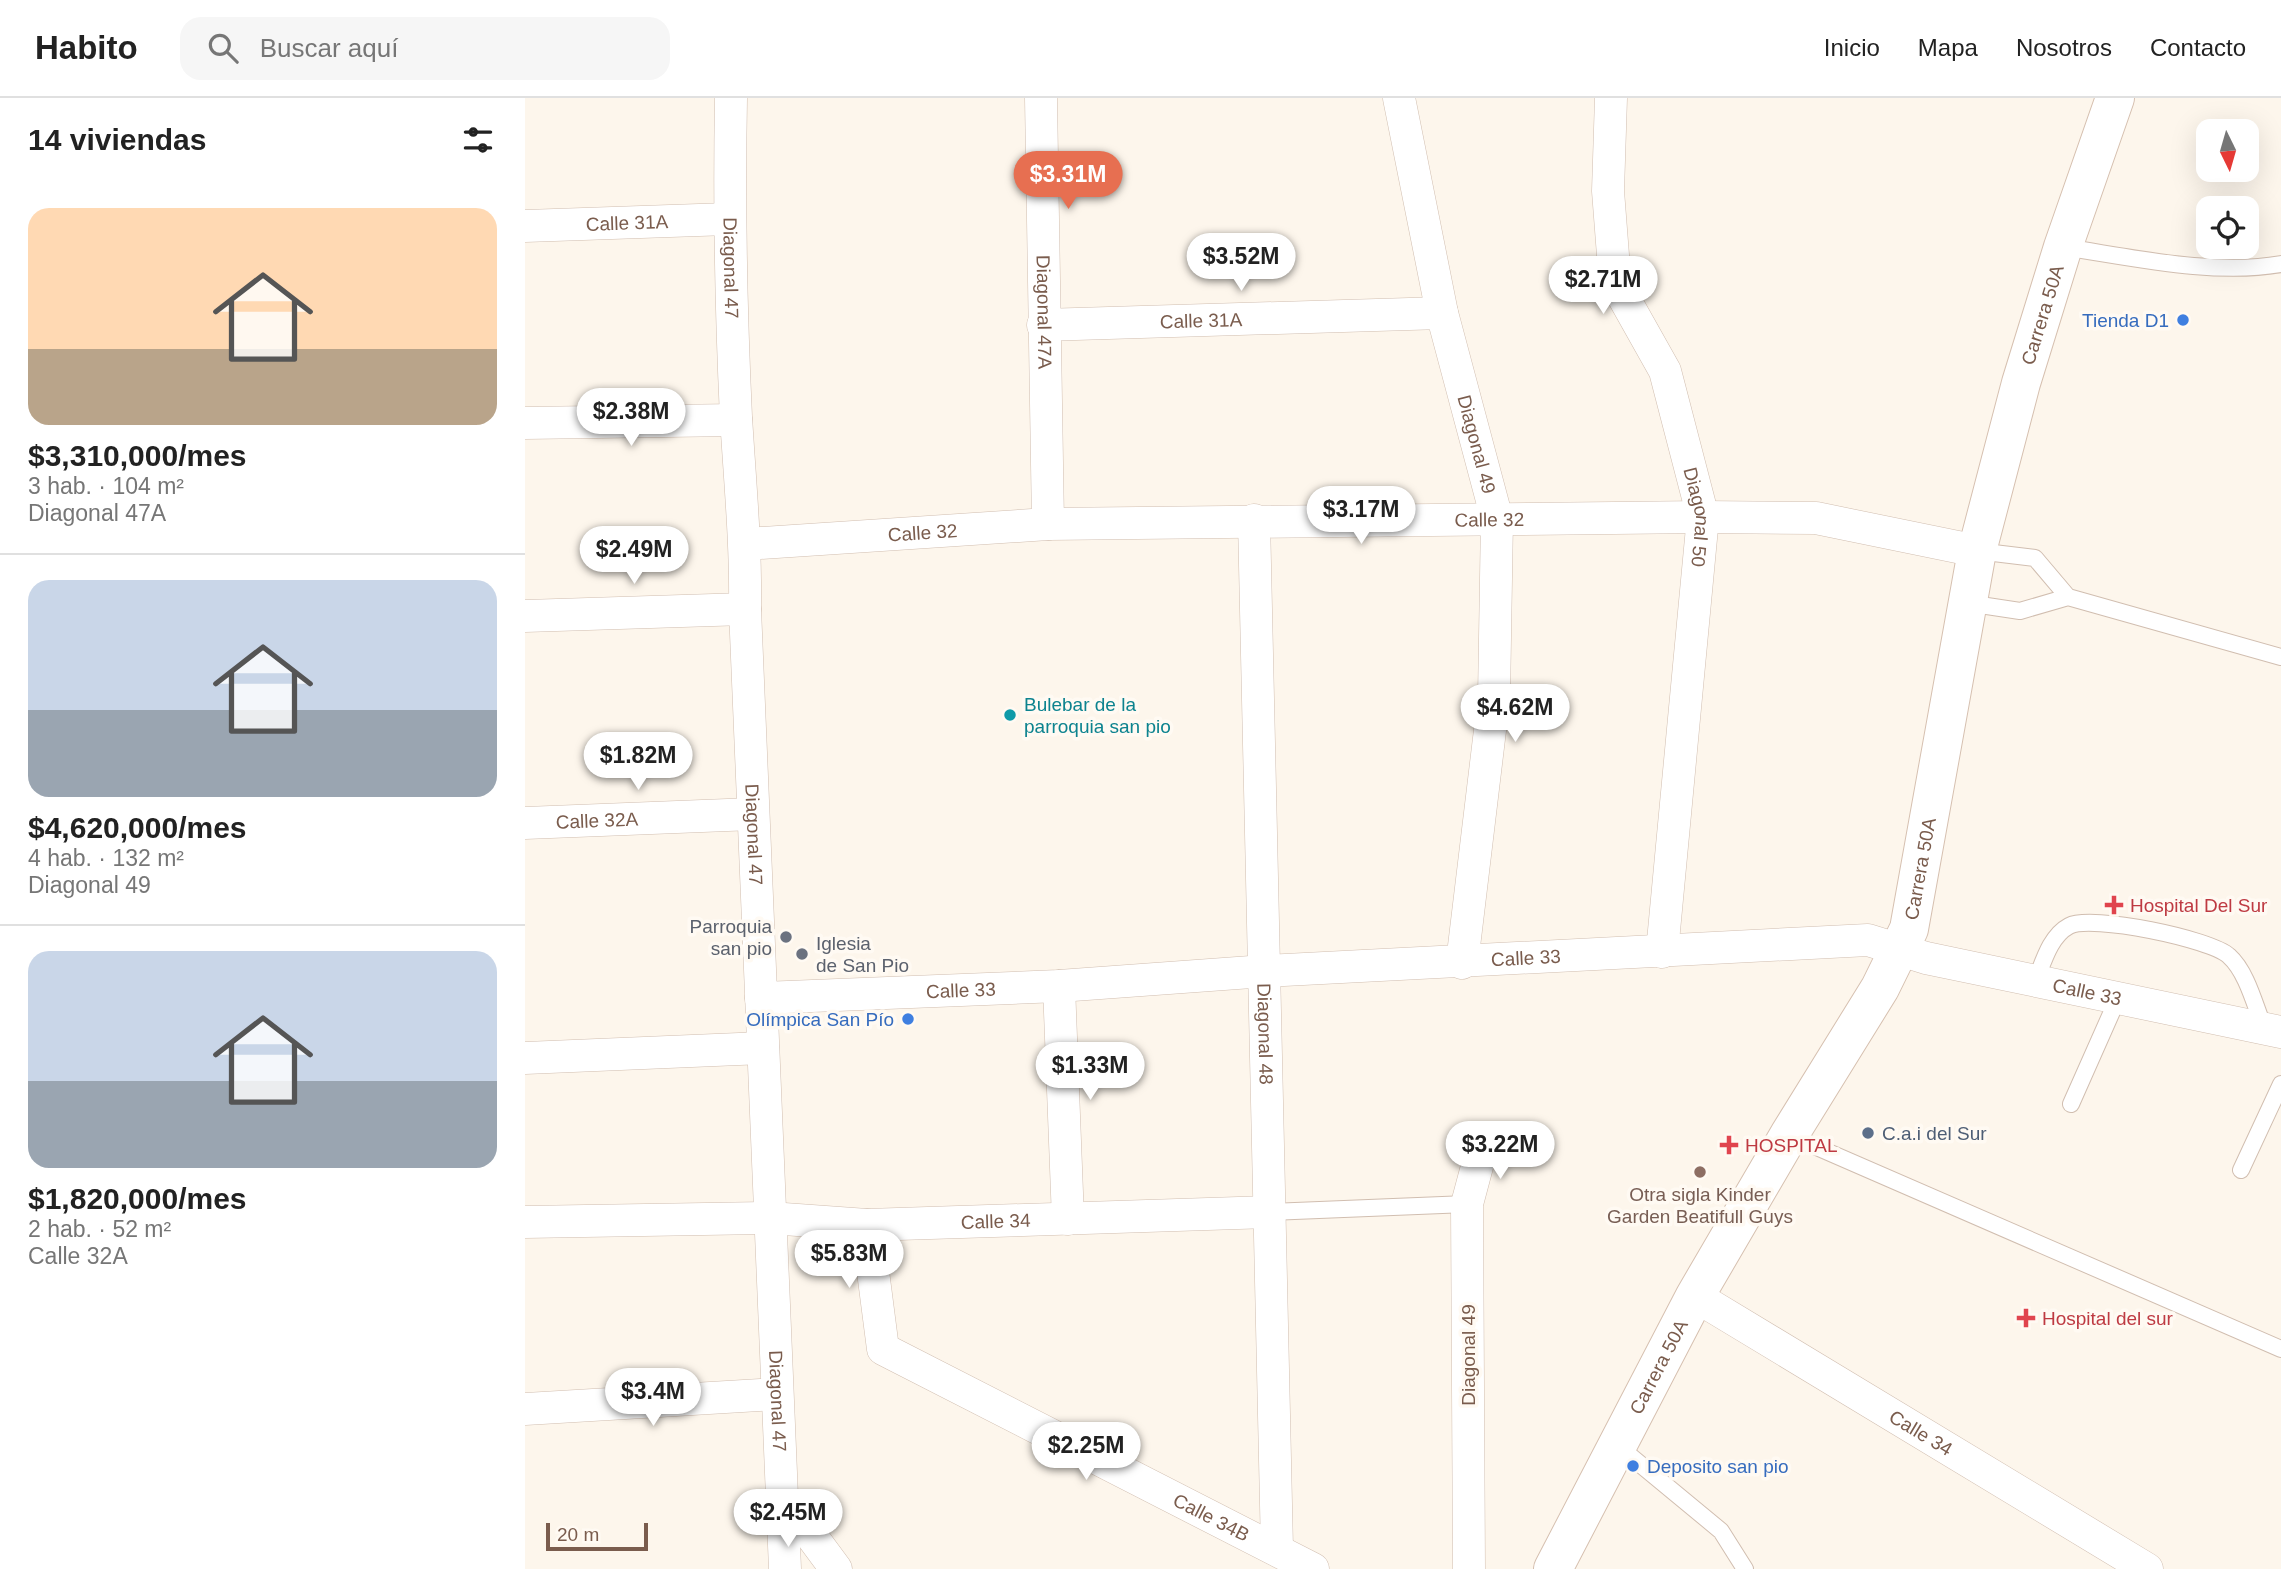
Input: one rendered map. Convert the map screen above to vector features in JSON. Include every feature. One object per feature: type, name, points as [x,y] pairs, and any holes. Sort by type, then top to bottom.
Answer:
[{"type":"street","name":"Diagonal 47","points":[[731,98],[728,219],[736,420],[746,544],[744,609],[785,1569]]},
{"type":"street","name":"Diagonal 47A","points":[[1041,98],[1048,524]]},
{"type":"street","name":"Diagonal 49","points":[[1399,98],[1442,313],[1497,519],[1494,697],[1462,963]]},
{"type":"street","name":"Diagonal 50","points":[[1611,98],[1608,191],[1614,268],[1628,307],[1665,371],[1703,517],[1662,952]]},
{"type":"street","name":"Carrera 50A","points":[[1553,1569],[1695,1296],[1789,1135],[1880,988],[1909,929],[1977,551],[2021,383],[2063,247],[2115,98]]},
{"type":"street","name":"Calle 31A","points":[[525,226],[728,219]]},
{"type":"street","name":"Calle 31A","points":[[1043,325],[1442,313]]},
{"type":"street","points":[[525,423],[736,420]]},
{"type":"street","name":"Calle 32","points":[[746,544],[1048,524],[1703,517],[1817,518],[1977,551]]},
{"type":"street","name":"Diagonal 48","points":[[1254,520],[1277,1549]]},
{"type":"street","points":[[525,616],[744,609]]},
{"type":"street","name":"Calle 32A","points":[[525,823],[753,814]]},
{"type":"street","name":"Calle 33","points":[[761,999],[1059,986],[1265,971],[1462,963],[1868,940],[1926,958],[2272,1030]]},
{"type":"street","points":[[1059,986],[1068,1219]]},
{"type":"street","points":[[525,1058],[763,1048]]},
{"type":"street","name":"Diagonal 49","points":[[1469,1569],[1467,1204],[1483,1144]]},
{"type":"street","name":"Calle 34","points":[[525,1222],[770,1219],[867,1225],[1269,1212]]},
{"type":"street","name":"Calle 34B","points":[[867,1225],[883,1349],[1313,1569]]},
{"type":"street","name":"Calle 34","points":[[1695,1296],[2147,1569]]},
{"type":"street","points":[[525,1409],[777,1394]]},
{"type":"street","points":[[782,1496],[836,1569]]},
{"type":"lane","points":[[2063,247],[2228,267],[2258,268],[2281,264]]},
{"type":"lane","points":[[1977,551],[2035,558],[2068,597]]},
{"type":"lane","points":[[1967,603],[2020,611],[2068,597],[2281,657]]},
{"type":"lane","points":[[2036,981],[2050,947],[2069,926],[2097,922],[2209,944],[2230,956],[2272,1030]]},
{"type":"lane","points":[[2071,1104],[2118,998]]},
{"type":"lane","points":[[2241,1170],[2281,1084]]},
{"type":"lane","points":[[1789,1135],[2281,1349]]},
{"type":"lane","name":"Calle 34","points":[[1269,1212],[1467,1204]]},
{"type":"lane","points":[[1617,1445],[1721,1531],[1745,1569]]},
{"type":"place","name":"Tienda D1","points":[[2183,320]]},
{"type":"place","name":"Bulebar de la parroquia san pio","points":[[1010,715]]},
{"type":"place","name":"Hospital Del Sur","points":[[2114,905]]},
{"type":"place","name":"Parroquia san pio","points":[[786,937]]},
{"type":"place","name":"Iglesia de San Pio","points":[[802,954]]},
{"type":"place","name":"Olímpica San Pío","points":[[908,1019]]},
{"type":"place","name":"C.a.i del Sur","points":[[1868,1133]]},
{"type":"place","name":"HOSPITAL","points":[[1729,1145]]},
{"type":"place","name":"Otra sigla Kinder Garden Beatifull Guys","points":[[1700,1172]]},
{"type":"place","name":"Hospital del sur","points":[[2026,1318]]},
{"type":"place","name":"Deposito san pio","points":[[1633,1466]]}]
